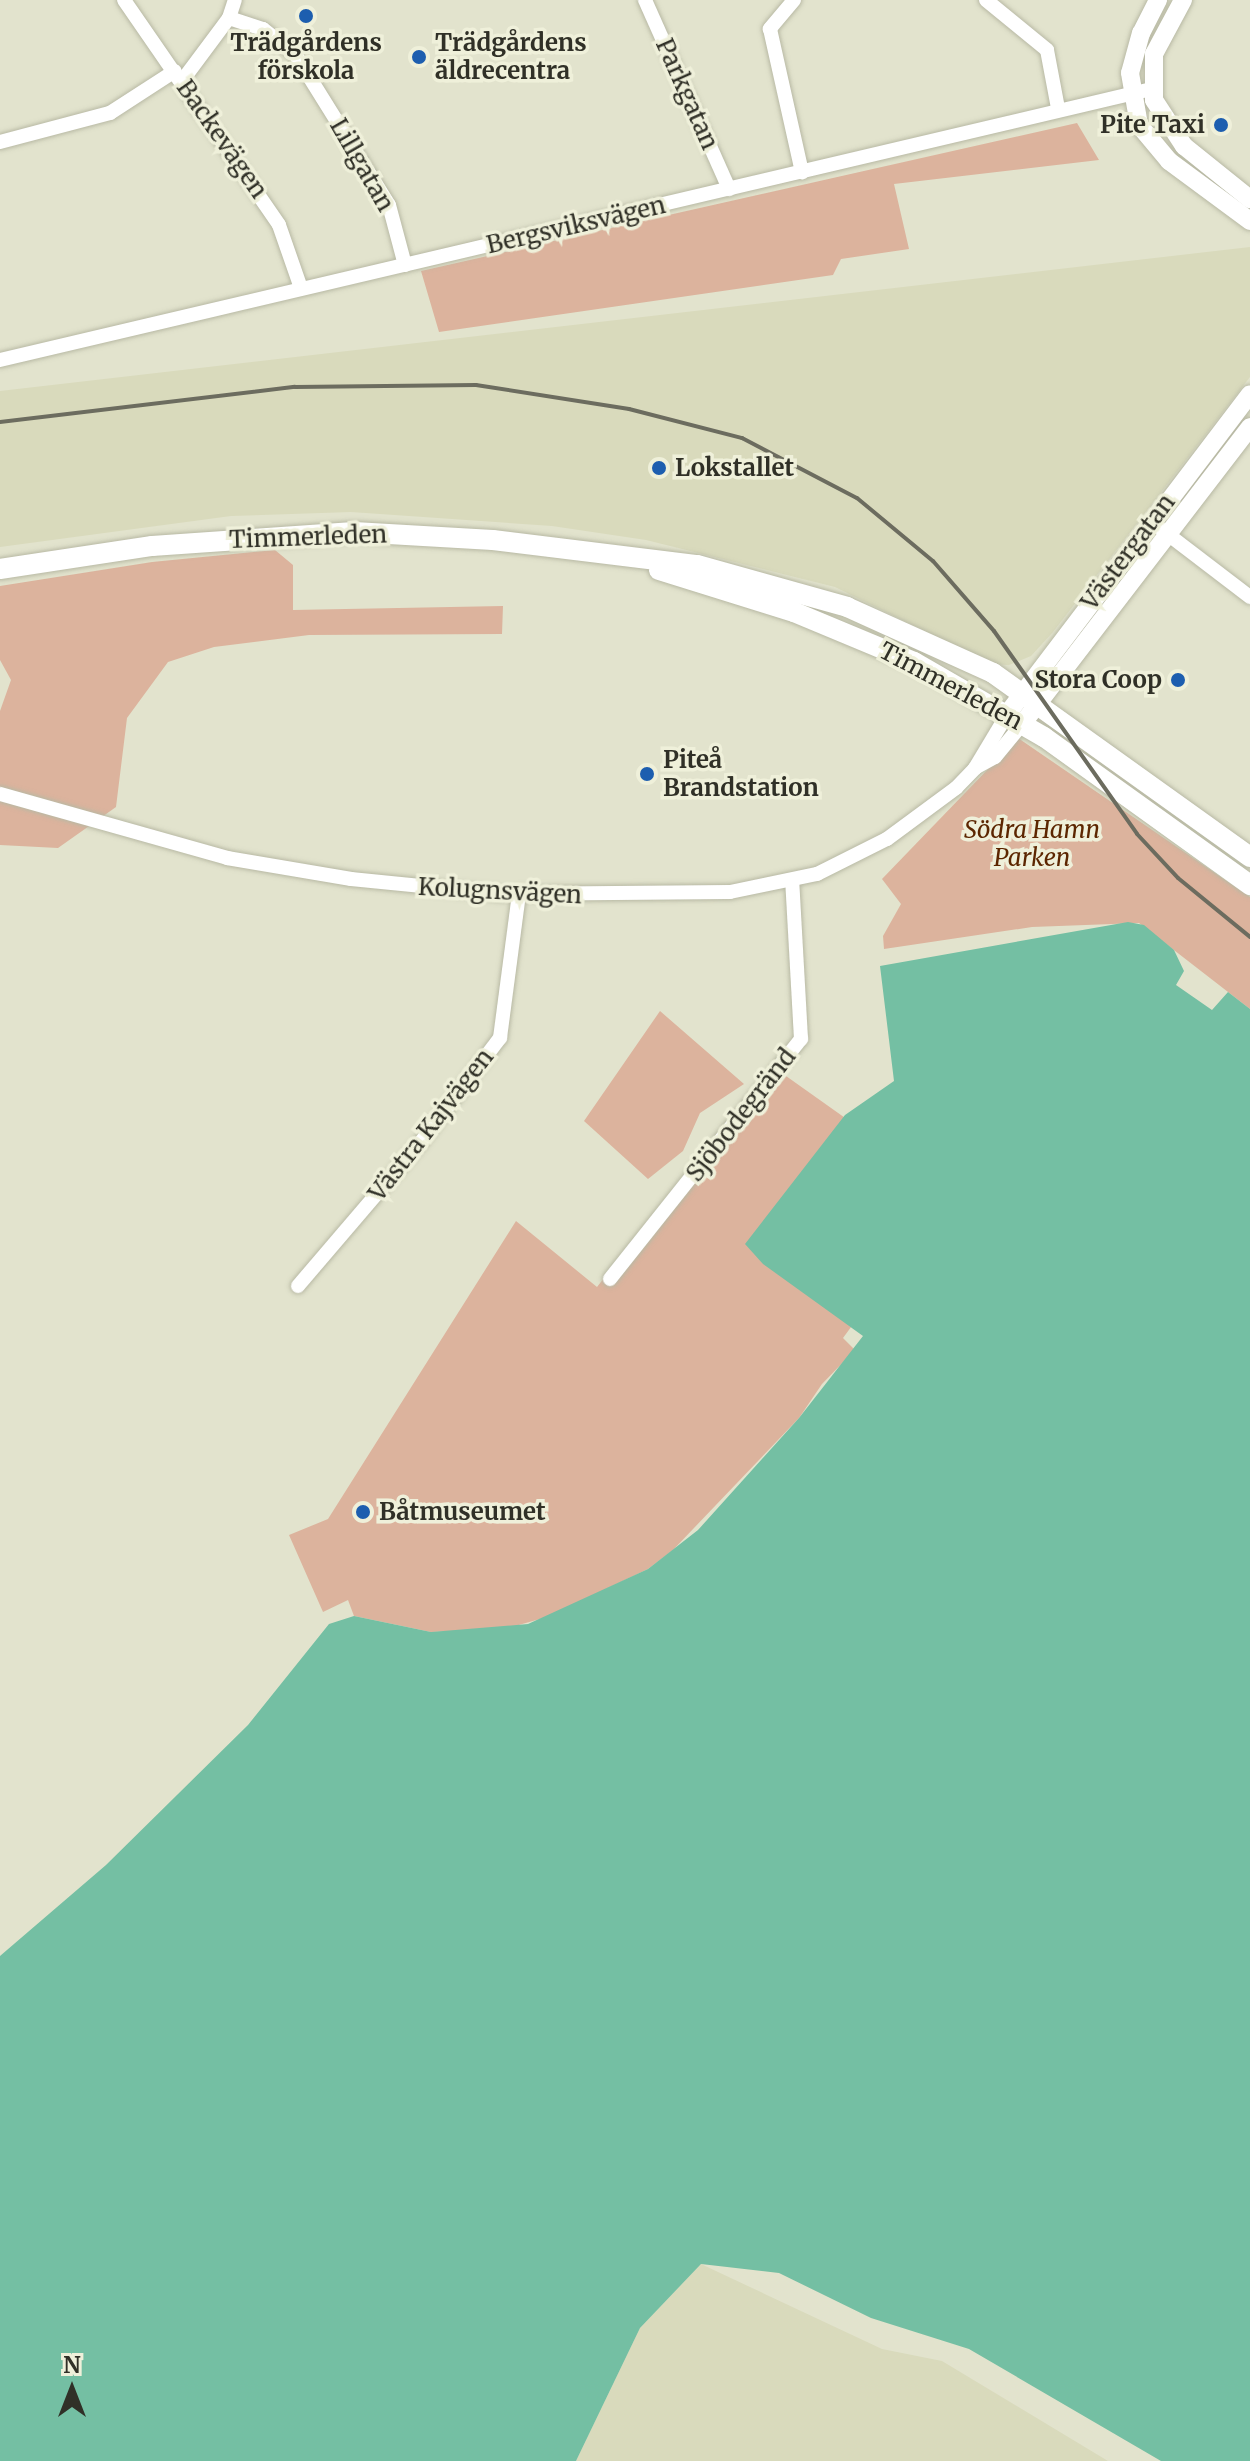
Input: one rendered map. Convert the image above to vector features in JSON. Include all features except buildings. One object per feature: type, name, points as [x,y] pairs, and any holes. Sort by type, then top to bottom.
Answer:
[{"type":"main road","name":"Timmerleden","points":[[0,569],[166,544],[354,532],[493,540],[697,565],[847,607],[958,655],[1030,697],[1250,857]]},
{"type":"main road","name":"Timmerleden","points":[[617,557],[849,633],[1016,718],[1250,885]]},
{"type":"street","name":"Backevägen","points":[[124,0],[279,225],[301,288]]},
{"type":"street","points":[[0,142],[110,113],[178,76],[229,18],[235,0]]},
{"type":"street","name":"Parkgatan","points":[[645,0],[729,189]]},
{"type":"street","points":[[794,0],[770,29],[802,172]]},
{"type":"street","points":[[986,0],[1047,50],[1058,108]]},
{"type":"street","points":[[1158,0],[1136,46],[1130,92],[1139,125],[1151,142],[1250,221]]},
{"type":"street","points":[[1183,0],[1158,41],[1153,92],[1164,121],[1184,146],[1250,199]]},
{"type":"street","name":"Lillgatan","points":[[229,18],[263,29],[295,54],[389,205],[405,265]]},
{"type":"street","name":"Bergsviksvägen","points":[[0,360],[802,172],[1058,108],[1130,92],[1153,92]]},
{"type":"street","name":"Västergatan","points":[[1016,718],[1151,522],[1250,394]]},
{"type":"street","points":[[1230,420],[1249,431]]},
{"type":"street","name":"Västergatan","points":[[1030,697],[1249,431]]},
{"type":"street","points":[[1151,522],[1250,597]]},
{"type":"street","name":"Kolugnsvägen","points":[[0,794],[227,858],[410,886],[519,894],[715,893],[817,874],[887,839],[975,768],[1016,718]]},
{"type":"street","name":"Sjöbodegränd","points":[[610,1279],[801,1039],[792,880]]},
{"type":"street","name":"Västra Kajvägen","points":[[298,1286],[421,1142],[500,1038],[519,894]]},
{"type":"shaded area","points":[[1250,247],[1250,377],[1053,632],[1031,656],[1009,665],[992,664],[835,587],[646,540],[552,526],[351,512],[231,516],[0,547],[0,391]]},
{"type":"shaded area","points":[[1128,922],[1144,925],[1174,950],[1184,971],[1176,985],[1212,1010],[1228,992],[1250,1009],[1250,2461],[1161,2461],[969,2349],[871,2318],[779,2273],[701,2264],[640,2328],[576,2461],[0,2461],[0,1956],[106,1865],[248,1725],[329,1624],[354,1616],[431,1632],[528,1624],[648,1569],[698,1530],[799,1418],[863,1336],[763,1264],[745,1244],[845,1115],[894,1081],[880,966]]},
{"type":"shaded area","points":[[701,2264],[882,2349],[942,2361],[1108,2461],[576,2461],[640,2328]]},
{"type":"green space","points":[[1077,123],[1099,160],[894,184],[909,249],[841,259],[833,275],[439,332],[421,271]]},
{"type":"green space","points":[[275,550],[293,565],[293,610],[503,606],[502,634],[309,635],[214,647],[168,662],[127,718],[116,807],[58,848],[0,845],[0,711],[11,680],[0,660],[0,586],[152,562]]},
{"type":"green space","name":"Södra Hamn Parken","points":[[1018,738],[1250,897],[1250,1009],[1139,923],[1032,927],[884,949],[883,936],[901,904],[882,879]]},
{"type":"green space","points":[[660,1011],[744,1084],[700,1113],[683,1151],[648,1179],[584,1121]]},
{"type":"green space","points":[[786,1076],[848,1120],[854,1323],[843,1338],[855,1350],[822,1384],[799,1418],[673,1550],[648,1569],[547,1617],[504,1629],[431,1632],[354,1616],[348,1600],[323,1612],[289,1535],[328,1519],[516,1221],[597,1287],[733,1114],[748,1125]]},
{"type":"railway","points":[[0,422],[295,387],[476,385],[629,409],[742,438],[857,498],[933,561],[994,631],[1137,834],[1178,878],[1250,937]]},
{"type":"place","name":"Trädgårdens förskola","points":[[306,16]]},
{"type":"place","name":"Trädgårdens äldrecentra","points":[[419,57]]},
{"type":"place","name":"Pite Taxi","points":[[1221,125]]},
{"type":"place","name":"Lokstallet","points":[[659,468]]},
{"type":"place","name":"Stora Coop","points":[[1178,680]]},
{"type":"place","name":"Piteå Brandstation","points":[[647,774]]},
{"type":"place","name":"Båtmuseumet","points":[[363,1512]]}]
